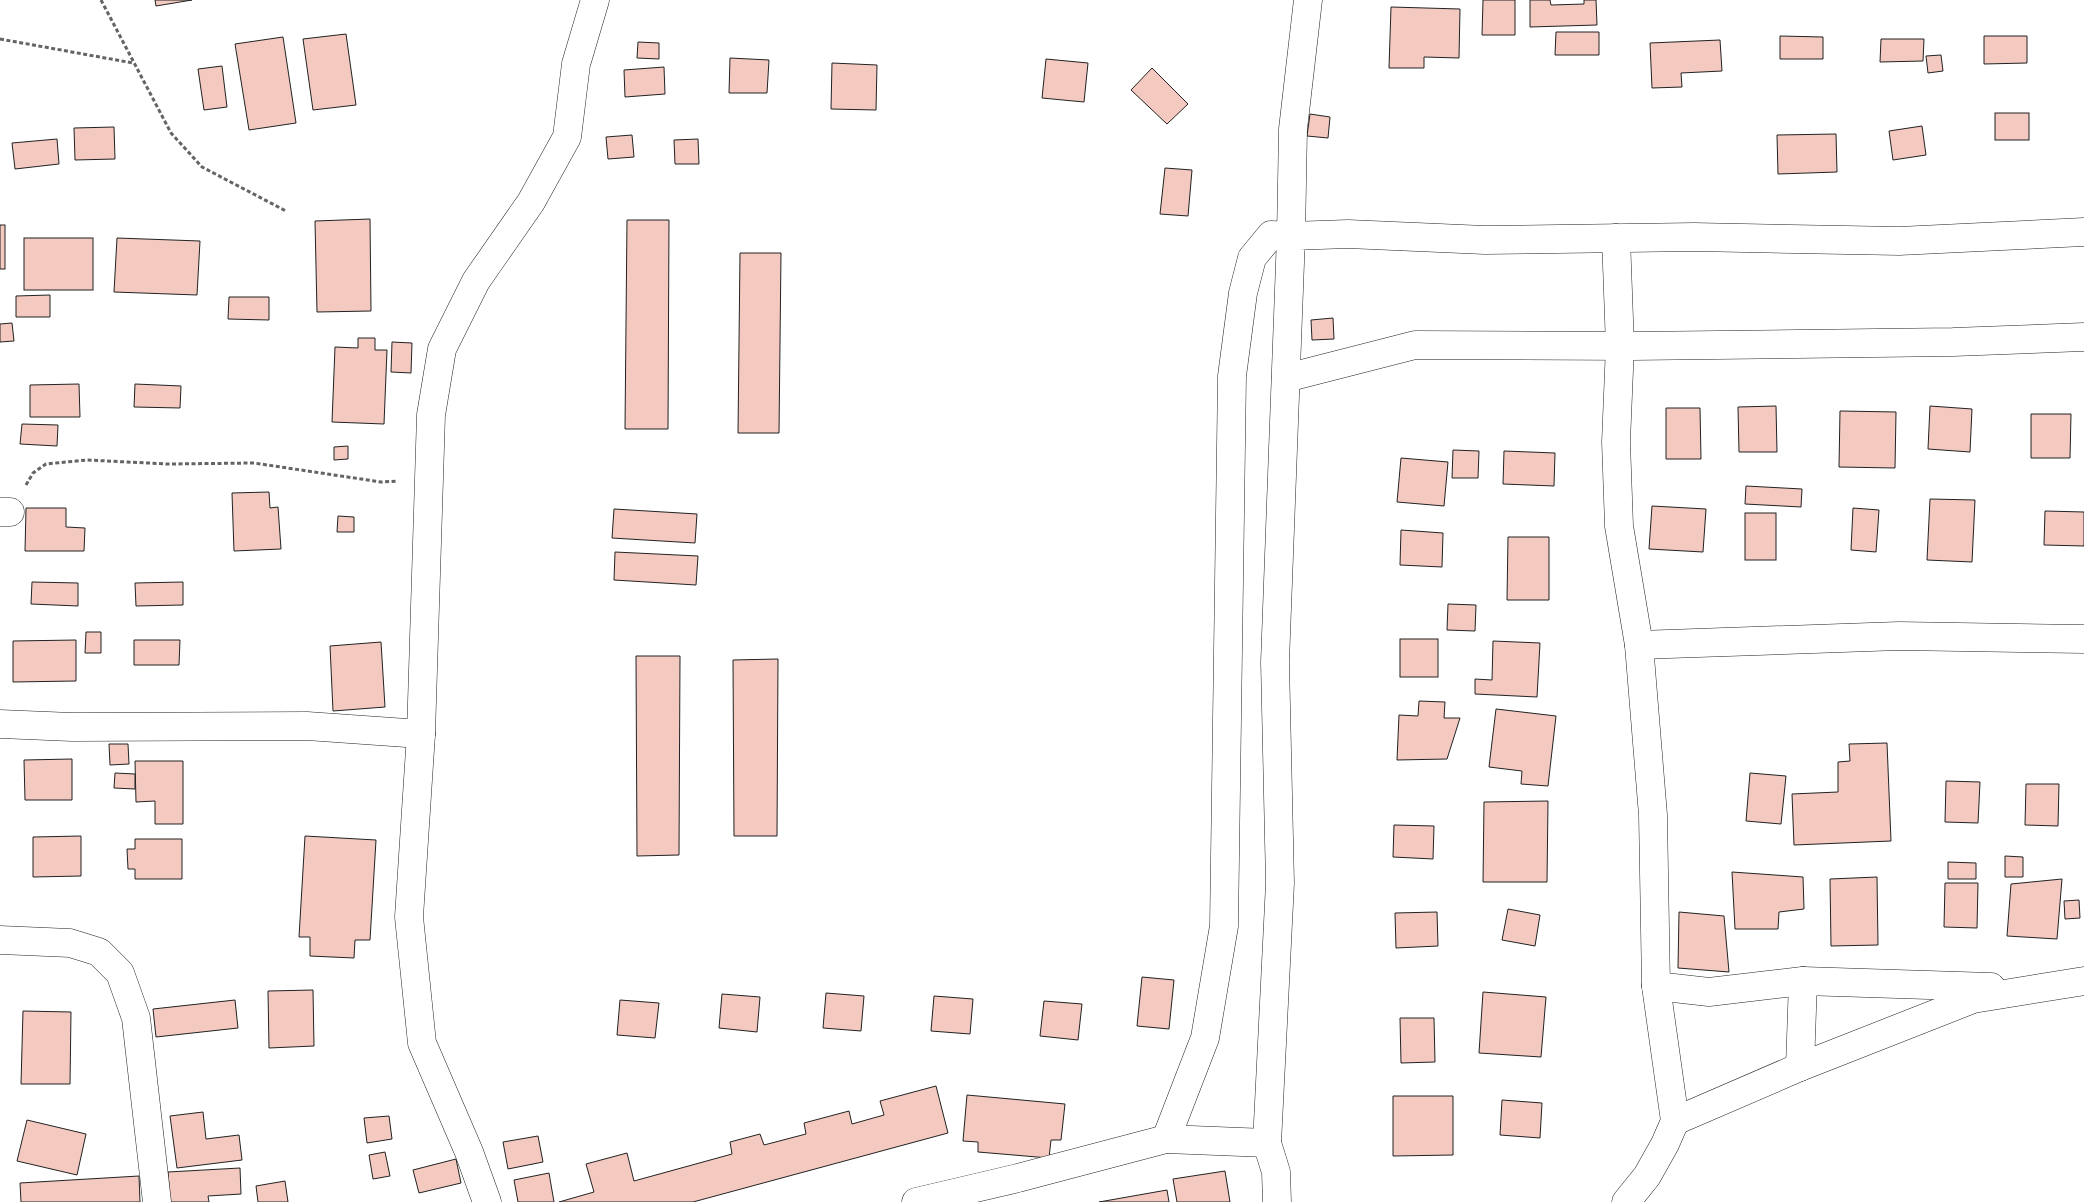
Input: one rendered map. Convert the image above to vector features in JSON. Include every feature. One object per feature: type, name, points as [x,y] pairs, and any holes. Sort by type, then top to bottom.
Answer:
[{"type":"street","points":[[487,1202],[469,1152],[422,1043],[409,917],[421,734],[431,414],[442,349],[476,281],[531,202],[567,137],[576,64],[595,0]]},
{"type":"street","points":[[1277,1202],[1276,1172],[1267,1143],[1280,883],[1275,662],[1291,236],[1293,129],[1308,0]]},
{"type":"street","points":[[1166,1139],[1205,1038],[1224,926],[1232,376],[1243,293],[1252,258],[1271,235],[1348,234],[1486,240],[1694,237],[1900,241],[2084,232]]},
{"type":"street","points":[[1616,238],[1620,346],[1616,442],[1619,526],[1639,645],[1653,815],[1656,986],[1675,1121],[1665,1144],[1647,1176],[1626,1202]]},
{"type":"street","points":[[1286,378],[1415,345],[1620,346],[1954,342],[2084,337]]},
{"type":"street","points":[[1639,645],[1899,636],[2084,639]]},
{"type":"street","points":[[0,724],[72,727],[307,726],[421,734]]},
{"type":"street","points":[[0,940],[70,943],[99,952],[120,973],[136,1018],[157,1202]]},
{"type":"street","points":[[1675,1121],[1800,1067],[1973,999],[2084,981]]},
{"type":"street","points":[[1656,986],[1709,992],[1803,982],[2034,989]]},
{"type":"street","points":[[1800,1067],[1803,982]]},
{"type":"street","points":[[916,1202],[1018,1178],[1166,1139],[1267,1143]]},
{"type":"path","points":[[101,0],[171,133],[202,167],[286,212]]},
{"type":"path","points":[[0,39],[133,64]]},
{"type":"path","points":[[5,512],[33,473],[46,464],[64,461],[254,464],[382,482],[429,478]]},
{"type":"building","points":[[155,0],[192,0],[156,6]]},
{"type":"building","points":[[1483,0],[1515,0],[1515,35],[1482,35]]},
{"type":"building","points":[[1530,0],[1550,0],[1551,5],[1584,4],[1584,0],[1596,0],[1597,25],[1530,27]]},
{"type":"building","points":[[1391,7],[1460,9],[1459,58],[1424,57],[1424,68],[1389,68]]},
{"type":"building","points":[[1556,32],[1599,32],[1599,55],[1555,55]]},
{"type":"building","points":[[346,34],[356,105],[313,110],[303,39]]},
{"type":"building","points":[[1780,36],[1823,37],[1823,59],[1780,59]]},
{"type":"building","points":[[1984,36],[2027,36],[2027,63],[1984,64]]},
{"type":"building","points":[[283,37],[296,123],[249,130],[235,44]]},
{"type":"building","points":[[1881,39],[1924,39],[1923,61],[1880,62]]},
{"type":"building","points":[[1720,40],[1722,71],[1681,73],[1682,87],[1652,88],[1650,43]]},
{"type":"building","points":[[638,42],[659,43],[659,59],[637,58]]},
{"type":"building","points":[[1941,55],[1943,71],[1928,73],[1926,56]]},
{"type":"building","points":[[730,58],[769,60],[767,93],[729,93]]},
{"type":"building","points":[[1046,59],[1088,63],[1084,102],[1042,98]]},
{"type":"building","points":[[832,63],[877,65],[876,110],[831,109]]},
{"type":"building","points":[[222,66],[227,107],[204,110],[198,69]]},
{"type":"building","points":[[664,67],[665,94],[625,97],[624,70]]},
{"type":"building","points":[[1152,68],[1188,104],[1167,124],[1131,90]]},
{"type":"building","points":[[1995,113],[2029,113],[2029,140],[1995,140]]},
{"type":"building","points":[[1310,114],[1330,117],[1328,138],[1307,136]]},
{"type":"building","points":[[1922,126],[1926,155],[1893,160],[1889,131]]},
{"type":"building","points":[[114,127],[115,159],[75,160],[74,128]]},
{"type":"building","points":[[1836,134],[1837,172],[1778,174],[1777,135]]},
{"type":"building","points":[[632,135],[634,157],[608,159],[606,137]]},
{"type":"building","points":[[57,139],[59,164],[15,169],[12,143]]},
{"type":"building","points":[[698,139],[699,164],[675,164],[674,140]]},
{"type":"building","points":[[1165,168],[1192,170],[1188,216],[1160,214]]},
{"type":"building","points":[[370,219],[371,311],[317,312],[315,221]]},
{"type":"building","points":[[627,220],[669,220],[668,429],[625,429]]},
{"type":"building","points":[[0,225],[5,225],[5,269],[0,269]]},
{"type":"building","points":[[24,238],[93,238],[93,290],[24,290]]},
{"type":"building","points":[[117,238],[200,241],[197,295],[114,292]]},
{"type":"building","points":[[740,253],[781,253],[779,433],[738,433]]},
{"type":"building","points":[[50,295],[50,317],[16,317],[16,296]]},
{"type":"building","points":[[229,297],[269,297],[269,320],[228,319]]},
{"type":"building","points":[[1333,318],[1334,339],[1312,340],[1311,320]]},
{"type":"building","points":[[12,323],[14,341],[0,342],[0,324]]},
{"type":"building","points":[[358,338],[375,338],[375,350],[387,350],[384,424],[332,422],[335,347],[358,348]]},
{"type":"building","points":[[392,342],[412,343],[411,373],[391,372]]},
{"type":"building","points":[[79,384],[80,417],[30,417],[30,385]]},
{"type":"building","points":[[135,384],[181,386],[180,408],[134,407]]},
{"type":"building","points":[[1776,406],[1777,452],[1739,452],[1738,407]]},
{"type":"building","points":[[1930,406],[1972,409],[1970,452],[1928,449]]},
{"type":"building","points":[[1666,408],[1700,408],[1701,459],[1666,459]]},
{"type":"building","points":[[1840,411],[1896,412],[1895,468],[1839,467]]},
{"type":"building","points":[[2031,414],[2071,414],[2070,458],[2031,458]]},
{"type":"building","points":[[22,424],[58,425],[57,446],[20,444]]},
{"type":"building","points":[[348,446],[348,459],[334,460],[334,447]]},
{"type":"building","points":[[1453,450],[1479,451],[1478,478],[1452,478]]},
{"type":"building","points":[[1504,451],[1555,453],[1554,486],[1503,484]]},
{"type":"building","points":[[1401,458],[1448,462],[1444,506],[1397,502]]},
{"type":"building","points":[[1746,486],[1802,489],[1801,507],[1745,504]]},
{"type":"building","points":[[269,492],[270,508],[278,507],[281,549],[234,551],[232,493]]},
{"type":"building","points":[[1930,499],[1975,500],[1972,562],[1927,560]]},
{"type":"building","points":[[1652,506],[1706,509],[1703,552],[1649,549]]},
{"type":"building","points":[[26,508],[66,508],[66,527],[85,528],[84,551],[25,551]]},
{"type":"building","points":[[1853,508],[1879,510],[1876,552],[1851,550]]},
{"type":"building","points":[[614,509],[697,514],[695,543],[612,538]]},
{"type":"building","points":[[2045,511],[2084,512],[2084,546],[2044,545]]},
{"type":"building","points":[[1745,513],[1776,513],[1776,560],[1745,560]]},
{"type":"building","points":[[338,516],[354,517],[354,532],[337,532]]},
{"type":"building","points":[[1401,530],[1443,533],[1442,567],[1400,565]]},
{"type":"building","points":[[1508,537],[1549,537],[1549,600],[1507,600]]},
{"type":"building","points":[[615,552],[698,556],[696,585],[614,580]]},
{"type":"building","points":[[32,582],[78,583],[78,606],[31,604]]},
{"type":"building","points":[[183,582],[183,605],[136,606],[135,583]]},
{"type":"building","points":[[1448,604],[1476,605],[1475,631],[1447,630]]},
{"type":"building","points":[[86,632],[101,632],[101,653],[85,653]]},
{"type":"building","points":[[1400,639],[1438,639],[1438,677],[1400,677]]},
{"type":"building","points":[[76,640],[76,681],[13,682],[13,641]]},
{"type":"building","points":[[134,640],[180,640],[179,665],[134,665]]},
{"type":"building","points":[[1493,641],[1540,643],[1537,697],[1475,694],[1475,679],[1492,680]]},
{"type":"building","points":[[381,642],[385,707],[333,711],[330,646]]},
{"type":"building","points":[[636,656],[680,656],[679,855],[637,856]]},
{"type":"building","points":[[778,659],[777,836],[734,836],[733,660]]},
{"type":"building","points":[[1419,701],[1445,702],[1444,718],[1460,718],[1447,759],[1397,760],[1399,715],[1418,716]]},
{"type":"building","points":[[1496,709],[1556,716],[1548,786],[1521,784],[1522,771],[1489,767]]},
{"type":"building","points":[[1887,743],[1891,841],[1794,845],[1792,794],[1838,792],[1838,762],[1850,761],[1849,744]]},
{"type":"building","points":[[109,744],[128,744],[129,764],[110,765]]},
{"type":"building","points":[[72,759],[72,800],[25,800],[24,760]]},
{"type":"building","points":[[135,761],[183,761],[183,824],[155,824],[155,801],[136,802]]},
{"type":"building","points":[[115,773],[135,774],[135,789],[114,788]]},
{"type":"building","points":[[1750,773],[1786,776],[1781,824],[1746,821]]},
{"type":"building","points":[[1946,781],[1980,782],[1978,823],[1945,822]]},
{"type":"building","points":[[2026,784],[2059,784],[2058,826],[2025,825]]},
{"type":"building","points":[[1548,801],[1547,882],[1483,882],[1484,802]]},
{"type":"building","points":[[1394,825],[1434,826],[1433,859],[1393,857]]},
{"type":"building","points":[[81,836],[81,876],[33,877],[33,837]]},
{"type":"building","points":[[305,836],[376,840],[370,940],[355,940],[354,958],[310,956],[310,937],[299,937]]},
{"type":"building","points":[[135,839],[182,839],[182,879],[135,879],[135,869],[128,869],[127,849],[135,849]]},
{"type":"building","points":[[2005,856],[2023,857],[2023,877],[2005,877]]},
{"type":"building","points":[[1948,862],[1976,863],[1976,879],[1948,879]]},
{"type":"building","points":[[1732,872],[1803,877],[1804,909],[1779,912],[1778,929],[1735,929]]},
{"type":"building","points":[[1877,877],[1878,945],[1831,946],[1830,879]]},
{"type":"building","points":[[2062,879],[2057,939],[2007,936],[2011,884]]},
{"type":"building","points":[[1945,883],[1978,883],[1977,928],[1944,927]]},
{"type":"building","points":[[2079,900],[2080,918],[2065,919],[2064,901]]},
{"type":"building","points":[[1508,909],[1540,915],[1535,946],[1502,940]]},
{"type":"building","points":[[1437,912],[1438,946],[1396,948],[1395,913]]},
{"type":"building","points":[[1679,912],[1724,916],[1729,972],[1678,968]]},
{"type":"building","points":[[1142,977],[1174,980],[1169,1029],[1137,1026]]},
{"type":"building","points":[[313,990],[314,1046],[269,1048],[268,991]]},
{"type":"building","points":[[1483,992],[1546,997],[1541,1057],[1479,1053]]},
{"type":"building","points":[[826,993],[864,996],[861,1031],[823,1028]]},
{"type":"building","points":[[722,994],[760,997],[757,1032],[719,1028]]},
{"type":"building","points":[[934,996],[973,999],[970,1034],[931,1031]]},
{"type":"building","points":[[235,1000],[238,1028],[156,1037],[153,1009]]},
{"type":"building","points":[[620,1000],[659,1003],[655,1038],[617,1035]]},
{"type":"building","points":[[1044,1001],[1082,1004],[1078,1040],[1040,1036]]},
{"type":"building","points":[[23,1011],[71,1012],[70,1084],[21,1084]]},
{"type":"building","points":[[1400,1018],[1434,1018],[1435,1062],[1401,1063]]},
{"type":"building","points":[[936,1086],[948,1133],[693,1202],[559,1202],[594,1192],[586,1164],[627,1153],[634,1181],[732,1154],[730,1142],[760,1134],[764,1145],[806,1134],[804,1123],[849,1111],[852,1124],[884,1115],[880,1101]]},
{"type":"building","points":[[967,1095],[1065,1104],[1061,1140],[1051,1140],[1049,1158],[978,1152],[978,1142],[963,1141]]},
{"type":"building","points":[[1393,1096],[1453,1096],[1453,1155],[1393,1156]]},
{"type":"building","points":[[1502,1100],[1542,1103],[1540,1138],[1500,1135]]},
{"type":"building","points":[[203,1112],[206,1139],[239,1135],[242,1160],[177,1168],[170,1116]]},
{"type":"building","points":[[389,1116],[392,1139],[367,1143],[364,1118]]},
{"type":"building","points":[[27,1120],[86,1134],[77,1175],[17,1161]]},
{"type":"building","points":[[538,1136],[543,1162],[508,1169],[503,1142]]},
{"type":"building","points":[[385,1152],[390,1176],[373,1179],[369,1155]]},
{"type":"building","points":[[456,1159],[461,1183],[419,1193],[413,1170]]},
{"type":"building","points":[[240,1168],[241,1194],[208,1196],[209,1202],[170,1202],[168,1172]]},
{"type":"building","points":[[1225,1171],[1230,1202],[1177,1202],[1173,1179]]},
{"type":"building","points":[[549,1173],[554,1202],[518,1202],[514,1180]]},
{"type":"building","points":[[139,1176],[140,1202],[21,1202],[20,1183]]},
{"type":"building","points":[[285,1181],[288,1202],[258,1202],[256,1186]]},
{"type":"building","points":[[1167,1190],[1169,1202],[1099,1202]]}]
